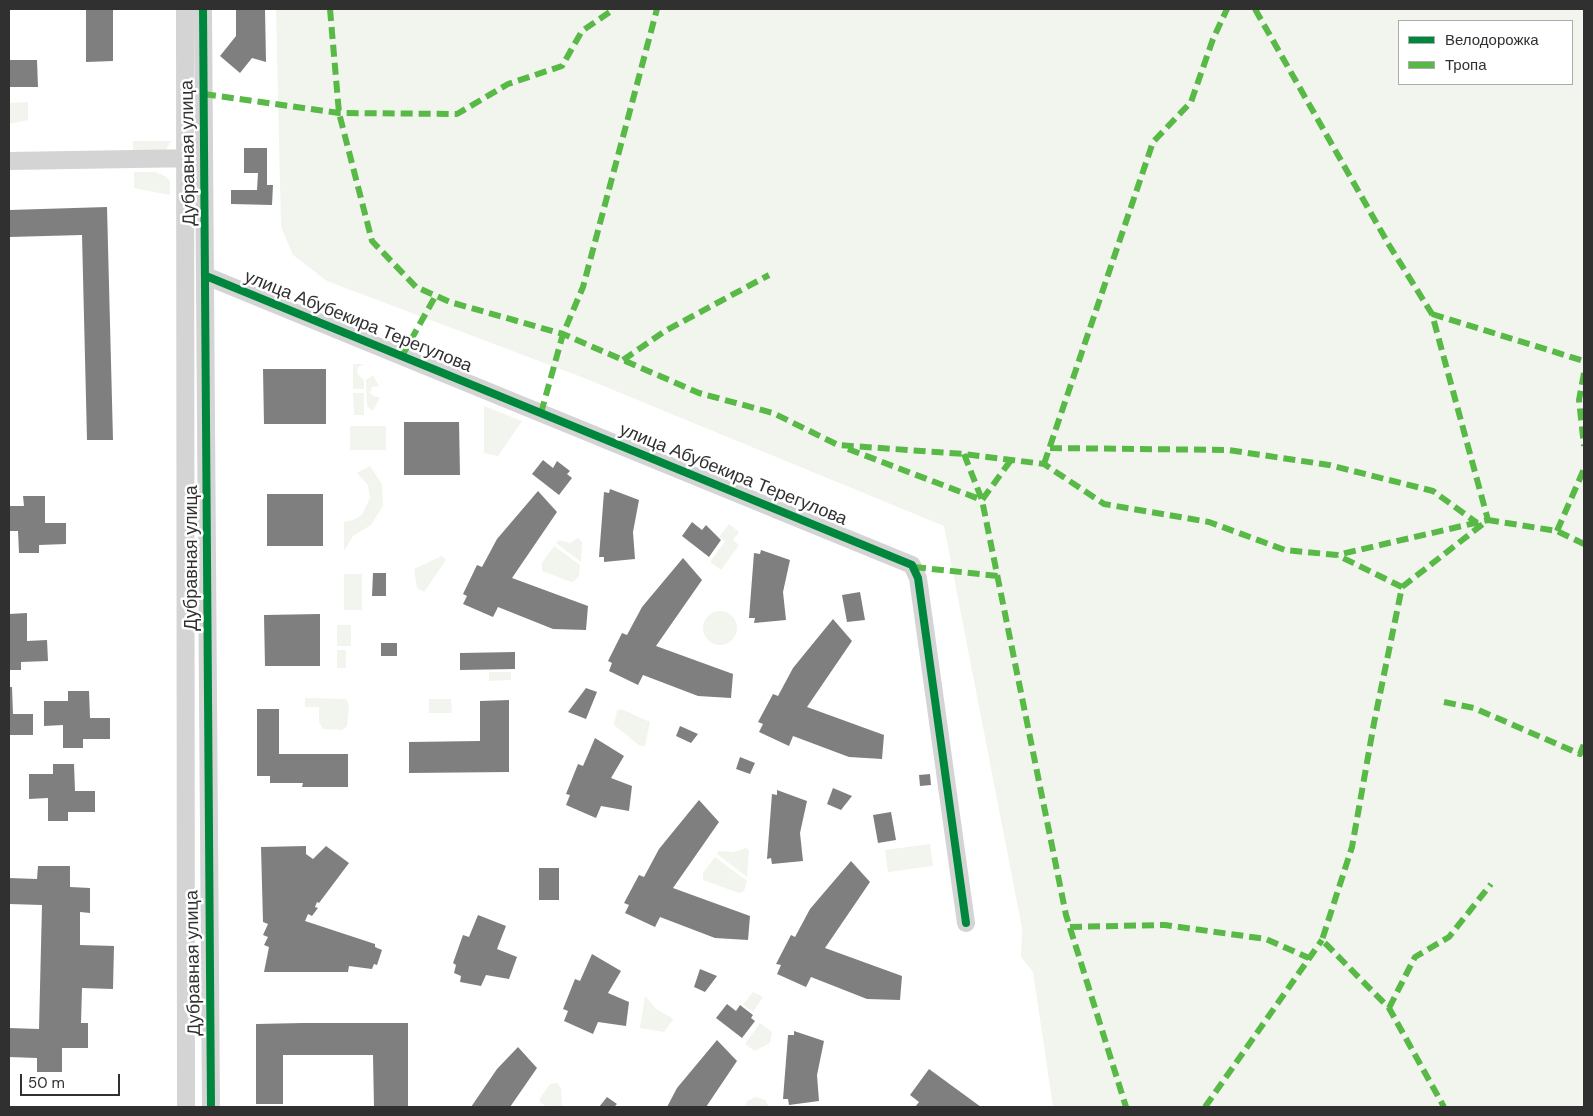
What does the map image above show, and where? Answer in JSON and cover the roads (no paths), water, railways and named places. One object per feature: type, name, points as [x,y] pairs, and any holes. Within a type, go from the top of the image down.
[{"type":"street","name":"Дубравная улица","points":[[185,9],[186,1107]]},
{"type":"street","name":"Дубравная улица","points":[[203,9],[211,1107]]},
{"type":"street","points":[[9,161],[204,158]]},
{"type":"street","name":"улица Абубекира Терегулова","points":[[206,276],[912,565],[918,578],[966,923]]},
{"type":"street","points":[[186,407],[206,407]]}]
